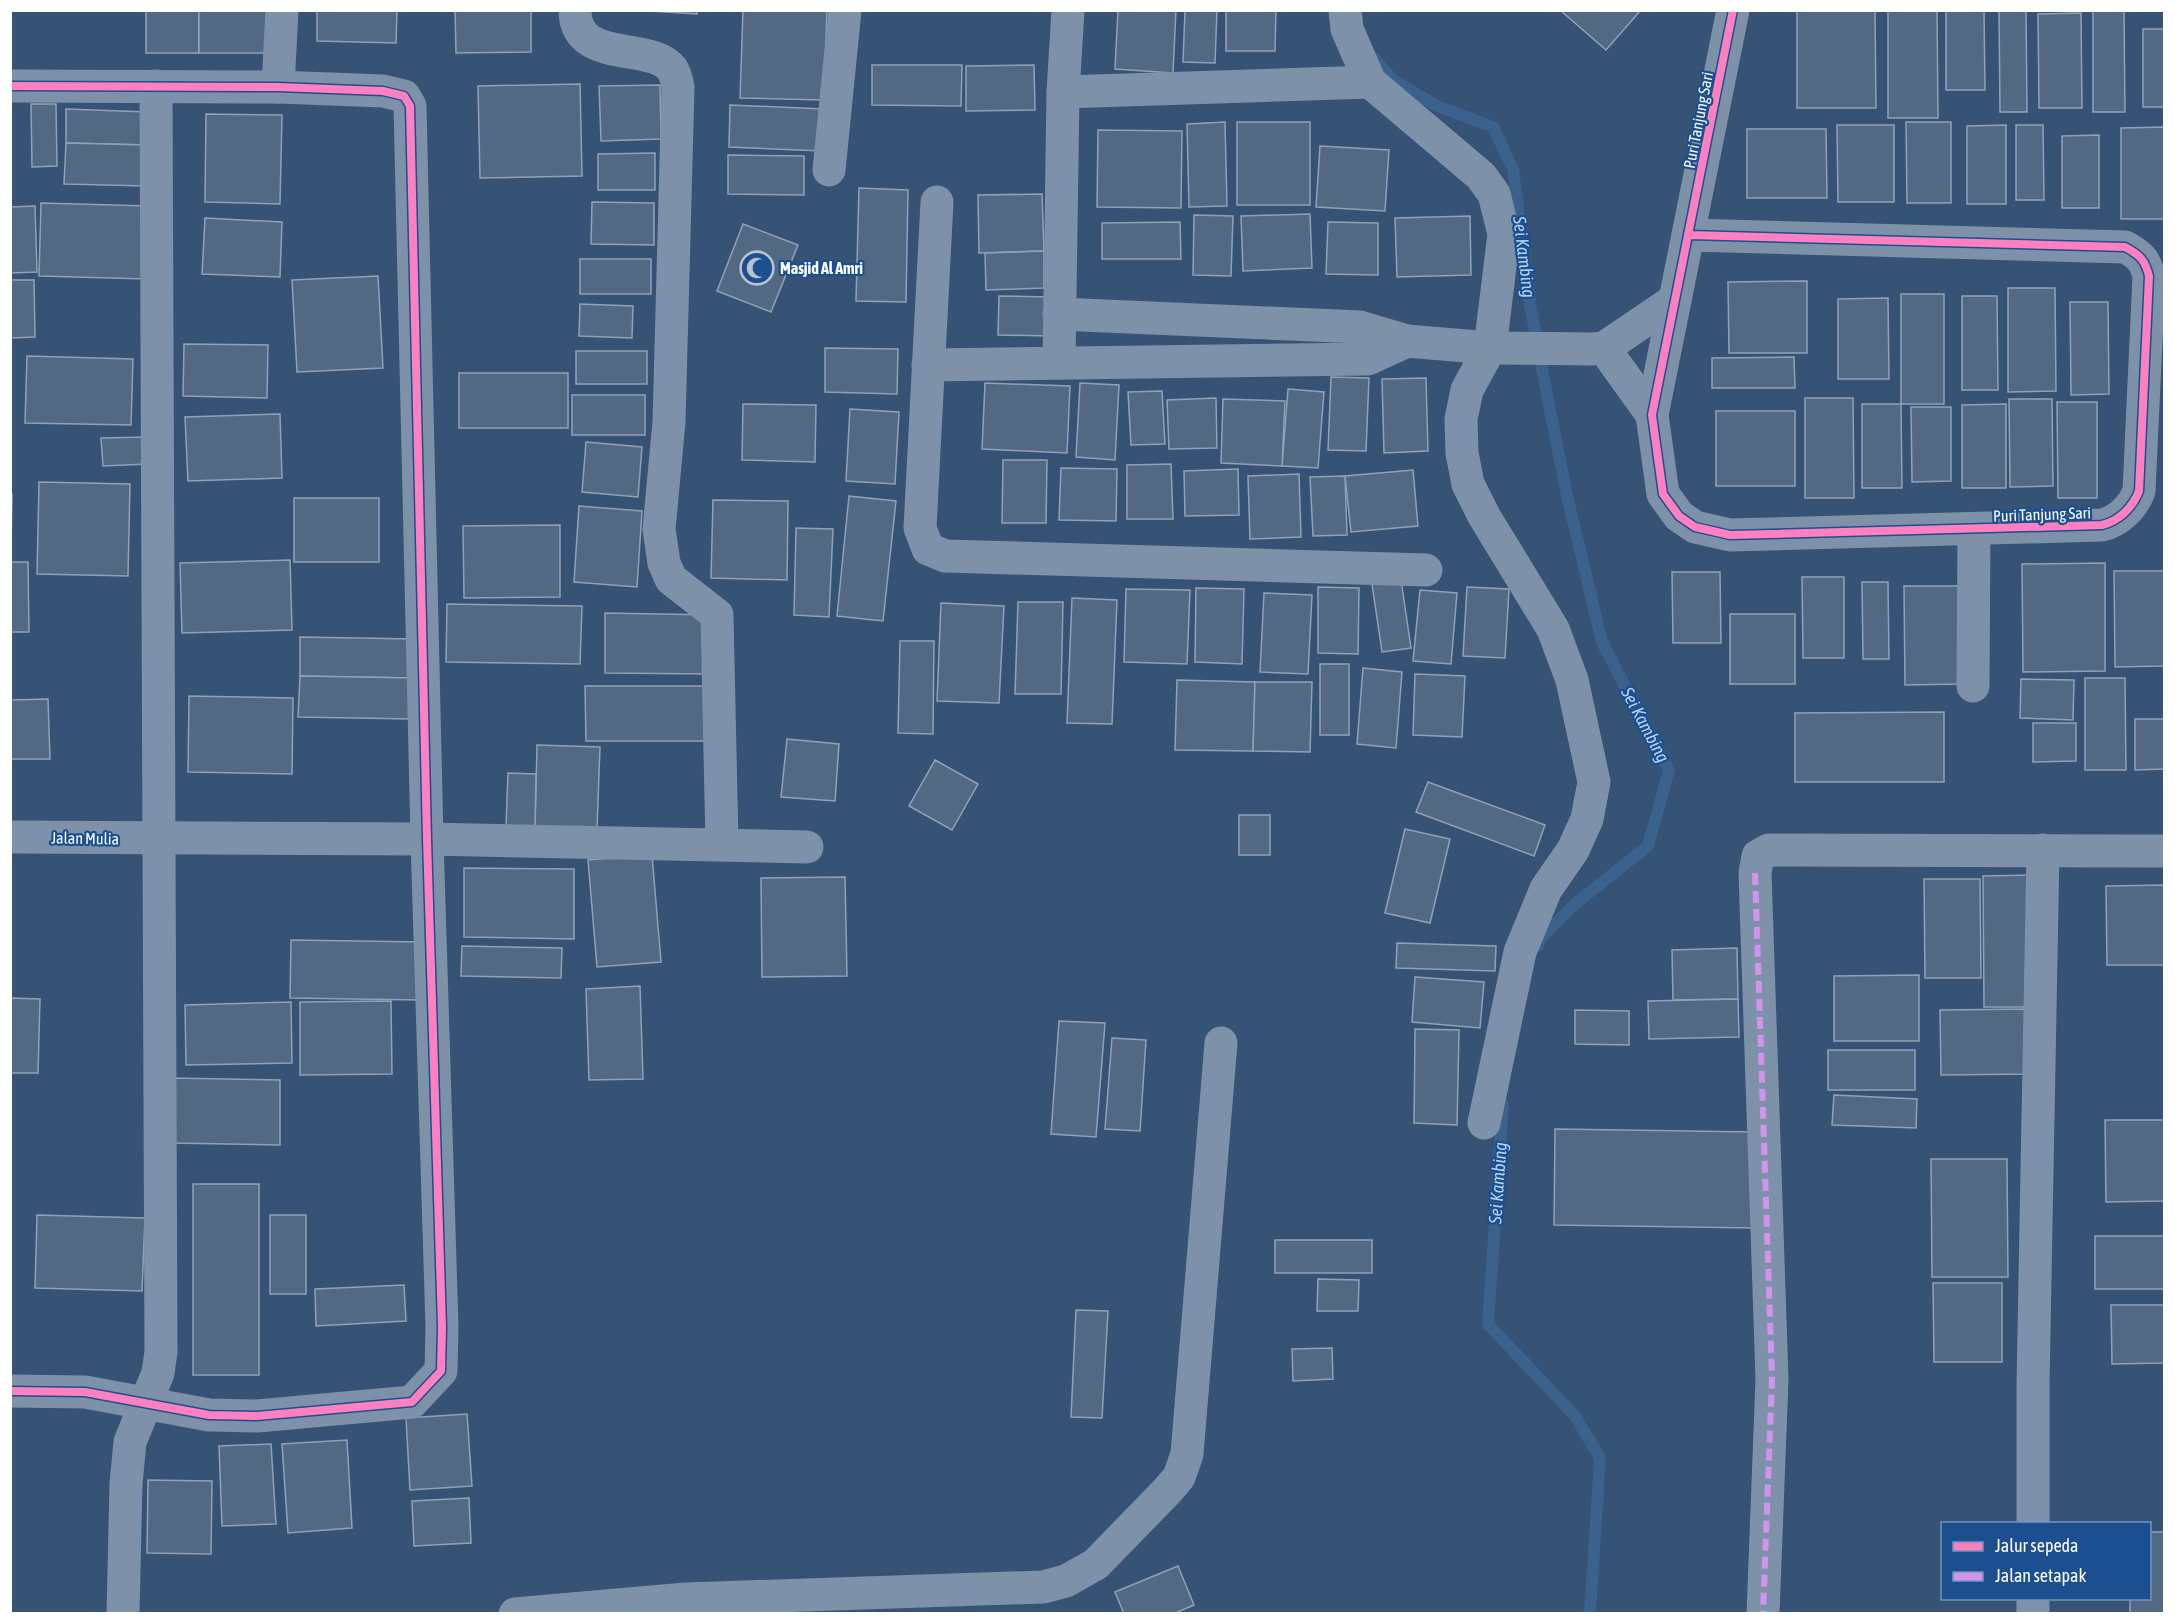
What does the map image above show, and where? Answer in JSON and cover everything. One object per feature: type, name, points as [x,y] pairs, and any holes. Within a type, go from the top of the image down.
[{"type":"street","points":[[278,87],[282,10]]},
{"type":"street","points":[[575,10],[575,24],[589,42],[660,61],[672,69],[678,87],[669,422],[659,529],[664,563],[671,579],[717,615],[722,843]]},
{"type":"street","points":[[829,170],[845,10]]},
{"type":"street","points":[[1059,363],[1063,92],[1068,10]]},
{"type":"street","points":[[1345,10],[1347,28],[1370,82],[1481,176],[1494,194],[1504,234],[1504,348],[1467,390],[1461,418],[1462,453],[1468,484],[1496,536],[1535,595],[1553,629],[1572,680],[1594,782],[1587,819],[1573,850],[1546,889],[1520,952],[1484,1124]]},
{"type":"street","name":"Puri Tanjung Sari","points":[[1690,235],[2125,247],[2145,261],[2149,276],[2139,491],[2134,502],[2120,517],[2102,525],[1974,530],[1730,535],[1695,527],[1678,516],[1663,494],[1652,414],[1674,300],[1690,235],[1733,10]]},
{"type":"street","points":[[1063,92],[1370,82]]},
{"type":"street","points":[[10,86],[278,87],[383,91],[404,96],[410,106],[441,1371],[412,1402],[257,1416],[195,1414],[66,1390],[10,1391]]},
{"type":"street","points":[[123,1614],[126,1484],[130,1442],[158,1372],[161,1352],[156,86]]},
{"type":"street","points":[[937,202],[920,528],[928,549],[936,554],[1426,570]]},
{"type":"street","points":[[1059,315],[1360,327],[1407,341],[1504,348],[1590,348],[1674,300]]},
{"type":"street","points":[[928,365],[1368,359],[1407,341]]},
{"type":"street","points":[[1590,348],[1652,414]]},
{"type":"street","name":"Puri Tanjung Sari","points":[[1973,686],[1974,530]]},
{"type":"street","name":"Jalan Mulia","points":[[10,837],[722,843],[807,847]]},
{"type":"street","points":[[1763,1614],[1772,1379],[1756,860],[1758,856],[1769,850],[2164,851]]},
{"type":"street","points":[[2033,1522],[2033,1385],[2043,850]]},
{"type":"street","points":[[515,1614],[686,1599],[1043,1587],[1066,1581],[1096,1564],[1179,1477],[1188,1454],[1221,1043]]},
{"type":"building","points":[[146,10],[199,10],[199,53],[146,53]]},
{"type":"building","points":[[199,10],[269,10],[269,53],[199,53]]},
{"type":"building","points":[[317,10],[397,10],[396,43],[317,41]]},
{"type":"building","points":[[455,10],[531,10],[531,52],[456,53]]},
{"type":"building","points":[[633,10],[697,10],[697,14]]},
{"type":"building","points":[[743,10],[827,10],[824,100],[740,98]]},
{"type":"building","points":[[1118,10],[1176,10],[1173,73],[1115,69]]},
{"type":"building","points":[[1185,10],[1217,10],[1215,63],[1183,62]]},
{"type":"building","points":[[1226,10],[1276,10],[1275,51],[1226,51]]},
{"type":"building","points":[[1560,10],[1641,10],[1606,50]]},
{"type":"building","points":[[1875,10],[1876,108],[1797,108],[1797,11]]},
{"type":"building","points":[[1888,10],[1937,10],[1938,118],[1888,118]]},
{"type":"building","points":[[1946,10],[1984,10],[1985,90],[1946,90]]},
{"type":"building","points":[[1999,10],[2026,10],[2027,112],[2000,112]]},
{"type":"building","points":[[2093,10],[2124,10],[2125,112],[2093,112]]},
{"type":"building","points":[[2081,13],[2082,108],[2039,108],[2038,14]]},
{"type":"building","points":[[2143,29],[2164,29],[2164,107],[2143,107]]},
{"type":"building","points":[[872,65],[962,65],[961,106],[872,105]]},
{"type":"building","points":[[1034,65],[1035,110],[966,111],[966,66]]},
{"type":"building","points":[[580,84],[582,176],[480,178],[478,86]]},
{"type":"building","points":[[660,85],[661,139],[601,141],[599,86]]},
{"type":"building","points":[[31,104],[56,104],[57,166],[32,167]]},
{"type":"building","points":[[730,105],[824,109],[822,151],[729,147]]},
{"type":"building","points":[[66,109],[148,112],[147,145],[66,143]]},
{"type":"building","points":[[206,114],[282,115],[280,204],[205,202]]},
{"type":"building","points":[[1225,122],[1227,206],[1189,207],[1187,124]]},
{"type":"building","points":[[1237,122],[1310,122],[1310,205],[1237,205]]},
{"type":"building","points":[[1906,122],[1951,122],[1951,203],[1907,203]]},
{"type":"building","points":[[1837,125],[1894,125],[1894,202],[1838,202]]},
{"type":"building","points":[[2006,125],[2006,204],[1967,204],[1967,126]]},
{"type":"building","points":[[2016,125],[2043,125],[2044,200],[2016,200]]},
{"type":"building","points":[[2164,127],[2164,219],[2121,219],[2121,128]]},
{"type":"building","points":[[1747,129],[1826,129],[1827,198],[1747,198]]},
{"type":"building","points":[[1098,130],[1182,131],[1181,208],[1097,207]]},
{"type":"building","points":[[2099,135],[2099,208],[2062,208],[2062,136]]},
{"type":"building","points":[[66,143],[147,145],[146,186],[64,184]]},
{"type":"building","points":[[1320,146],[1389,150],[1385,211],[1316,207]]},
{"type":"building","points":[[655,153],[655,190],[598,190],[598,154]]},
{"type":"building","points":[[728,155],[804,156],[804,195],[728,194]]},
{"type":"building","points":[[859,188],[908,190],[906,302],[856,301]]},
{"type":"building","points":[[1042,194],[1044,251],[979,253],[978,195]]},
{"type":"building","points":[[592,202],[654,203],[654,245],[591,244]]},
{"type":"building","points":[[41,203],[148,206],[146,279],[39,276]]},
{"type":"building","points":[[35,206],[37,272],[10,273],[10,207]]},
{"type":"building","points":[[1310,214],[1312,268],[1243,271],[1241,216]]},
{"type":"building","points":[[1194,215],[1233,216],[1231,276],[1193,275]]},
{"type":"building","points":[[1470,216],[1471,275],[1397,277],[1395,218]]},
{"type":"building","points":[[205,218],[282,222],[280,277],[202,274]]},
{"type":"building","points":[[1180,222],[1181,259],[1102,259],[1102,223]]},
{"type":"building","points":[[1328,222],[1378,223],[1378,275],[1326,274]]},
{"type":"building","name":"Masjid Al Amri","points":[[743,224],[798,245],[771,312],[717,291]]},
{"type":"building","points":[[1044,251],[1044,288],[986,290],[985,253]]},
{"type":"building","points":[[580,259],[651,259],[651,294],[580,294]]},
{"type":"building","points":[[378,276],[383,368],[297,372],[292,280]]},
{"type":"building","points":[[10,280],[34,280],[35,337],[10,338]]},
{"type":"building","points":[[1807,281],[1807,353],[1729,353],[1728,282]]},
{"type":"building","points":[[2008,288],[2055,288],[2056,391],[2008,392]]},
{"type":"building","points":[[1901,294],[1944,294],[1944,404],[1901,404]]},
{"type":"building","points":[[999,296],[1050,297],[1049,336],[998,335]]},
{"type":"building","points":[[1962,296],[1997,296],[1998,390],[1962,390]]},
{"type":"building","points":[[1888,298],[1889,379],[1838,379],[1838,299]]},
{"type":"building","points":[[2070,302],[2108,302],[2109,394],[2071,395]]},
{"type":"building","points":[[580,304],[633,306],[632,338],[579,336]]},
{"type":"building","points":[[184,344],[268,345],[267,398],[183,396]]},
{"type":"building","points":[[825,348],[898,349],[897,394],[825,392]]},
{"type":"building","points":[[576,351],[647,351],[647,384],[576,384]]},
{"type":"building","points":[[27,356],[133,359],[131,425],[25,423]]},
{"type":"building","points":[[1794,357],[1795,388],[1712,388],[1712,358]]},
{"type":"building","points":[[459,373],[568,373],[568,428],[459,428]]},
{"type":"building","points":[[1331,377],[1369,378],[1366,451],[1328,450]]},
{"type":"building","points":[[1426,378],[1428,451],[1384,453],[1382,379]]},
{"type":"building","points":[[985,383],[1070,386],[1067,453],[982,449]]},
{"type":"building","points":[[1080,383],[1119,385],[1115,460],[1076,457]]},
{"type":"building","points":[[1288,389],[1324,392],[1318,468],[1282,466]]},
{"type":"building","points":[[1162,391],[1165,444],[1131,445],[1128,392]]},
{"type":"building","points":[[572,395],[645,395],[645,435],[572,435]]},
{"type":"building","points":[[1216,398],[1217,448],[1169,449],[1167,400]]},
{"type":"building","points":[[1805,398],[1853,398],[1854,498],[1805,498]]},
{"type":"building","points":[[1223,399],[1285,401],[1282,466],[1221,463]]},
{"type":"building","points":[[2009,399],[2052,399],[2053,486],[2010,487]]},
{"type":"building","points":[[2057,402],[2097,402],[2097,498],[2058,498]]},
{"type":"building","points":[[743,404],[816,405],[815,462],[742,460]]},
{"type":"building","points":[[1862,404],[1901,404],[1902,488],[1862,488]]},
{"type":"building","points":[[2006,404],[2006,488],[1962,488],[1962,405]]},
{"type":"building","points":[[1911,407],[1951,407],[1951,481],[1912,482]]},
{"type":"building","points":[[850,409],[899,412],[895,484],[846,481]]},
{"type":"building","points":[[1716,411],[1795,411],[1795,486],[1716,486]]},
{"type":"building","points":[[280,414],[282,478],[188,481],[185,417]]},
{"type":"building","points":[[147,437],[147,464],[103,466],[101,438]]},
{"type":"building","points":[[586,442],[642,447],[638,497],[582,492]]},
{"type":"building","points":[[1003,460],[1047,460],[1046,523],[1002,523]]},
{"type":"building","points":[[1171,464],[1173,519],[1127,519],[1127,465]]},
{"type":"building","points":[[1061,468],[1117,469],[1116,521],[1059,520]]},
{"type":"building","points":[[1238,469],[1239,515],[1185,516],[1184,471]]},
{"type":"building","points":[[1413,470],[1418,526],[1351,532],[1345,476]]},
{"type":"building","points":[[1299,474],[1301,537],[1250,539],[1248,476]]},
{"type":"building","points":[[1345,476],[1347,535],[1313,536],[1310,477]]},
{"type":"building","points":[[39,482],[130,484],[128,576],[37,574]]},
{"type":"building","points":[[10,494],[12,494],[11,554],[10,554]]},
{"type":"building","points":[[849,496],[896,501],[883,621],[837,616]]},
{"type":"building","points":[[294,498],[379,498],[379,562],[294,562]]},
{"type":"building","points":[[713,500],[788,501],[787,580],[711,578]]},
{"type":"building","points":[[579,506],[642,511],[637,587],[574,582]]},
{"type":"building","points":[[560,525],[560,597],[464,598],[463,526]]},
{"type":"building","points":[[796,528],[833,529],[829,617],[794,615]]},
{"type":"building","points":[[290,560],[292,630],[182,633],[180,563]]},
{"type":"building","points":[[10,562],[28,562],[29,632],[10,632]]},
{"type":"building","points":[[2105,563],[2105,671],[2023,672],[2022,564]]},
{"type":"building","points":[[2114,571],[2164,571],[2164,666],[2115,667]]},
{"type":"building","points":[[1672,572],[1720,572],[1721,643],[1673,643]]},
{"type":"building","points":[[1802,577],[1844,577],[1844,658],[1803,658]]},
{"type":"building","points":[[1401,580],[1411,648],[1382,652],[1372,584]]},
{"type":"building","points":[[1862,582],[1888,582],[1889,659],[1863,659]]},
{"type":"building","points":[[1904,586],[1962,586],[1962,684],[1905,685]]},
{"type":"building","points":[[1318,587],[1359,588],[1358,654],[1318,653]]},
{"type":"building","points":[[1467,587],[1509,589],[1505,658],[1463,656]]},
{"type":"building","points":[[1196,588],[1244,589],[1242,664],[1195,662]]},
{"type":"building","points":[[1126,589],[1190,590],[1187,664],[1124,662]]},
{"type":"building","points":[[1420,590],[1457,593],[1451,664],[1413,661]]},
{"type":"building","points":[[1264,593],[1312,595],[1308,674],[1260,672]]},
{"type":"building","points":[[1072,598],[1117,600],[1112,724],[1067,723]]},
{"type":"building","points":[[1018,602],[1063,602],[1061,694],[1015,694]]},
{"type":"building","points":[[941,603],[1004,606],[999,703],[937,701]]},
{"type":"building","points":[[447,604],[582,606],[580,664],[446,662]]},
{"type":"building","points":[[605,613],[714,615],[713,674],[605,673]]},
{"type":"building","points":[[1730,614],[1795,614],[1795,684],[1730,684]]},
{"type":"building","points":[[300,637],[414,639],[413,678],[300,676]]},
{"type":"building","points":[[900,641],[934,641],[933,734],[898,733]]},
{"type":"building","points":[[1320,664],[1349,664],[1349,735],[1320,735]]},
{"type":"building","points":[[1363,668],[1402,672],[1396,748],[1357,744]]},
{"type":"building","points":[[1415,674],[1465,676],[1462,737],[1413,735]]},
{"type":"building","points":[[300,676],[413,678],[412,719],[298,717]]},
{"type":"building","points":[[2085,678],[2125,678],[2126,770],[2085,770]]},
{"type":"building","points":[[2021,679],[2074,680],[2073,720],[2020,718]]},
{"type":"building","points":[[1177,680],[1255,682],[1253,751],[1175,750]]},
{"type":"building","points":[[1255,682],[1312,682],[1310,752],[1253,751]]},
{"type":"building","points":[[585,686],[714,686],[714,741],[586,741]]},
{"type":"building","points":[[189,696],[293,698],[292,774],[188,772]]},
{"type":"building","points":[[48,699],[50,759],[10,759],[10,700]]},
{"type":"building","points":[[1944,712],[1944,782],[1795,782],[1795,713]]},
{"type":"building","points":[[2135,719],[2164,719],[2164,769],[2135,770]]},
{"type":"building","points":[[2033,723],[2076,723],[2076,761],[2033,762]]},
{"type":"building","points":[[787,739],[839,744],[835,801],[781,797]]},
{"type":"building","points":[[537,745],[600,747],[597,829],[535,827]]},
{"type":"building","points":[[935,760],[978,784],[952,830],[909,806]]},
{"type":"building","points":[[508,773],[536,774],[535,827],[506,826]]},
{"type":"building","points":[[1428,782],[1545,825],[1534,856],[1416,812]]},
{"type":"building","points":[[1239,815],[1270,815],[1270,855],[1239,855]]},
{"type":"building","points":[[1405,829],[1450,839],[1430,923],[1385,913]]},
{"type":"building","points":[[652,855],[661,962],[597,967],[588,860]]},
{"type":"building","points":[[464,868],[574,869],[574,939],[464,937]]},
{"type":"building","points":[[2035,875],[2035,1007],[1984,1007],[1983,876]]},
{"type":"building","points":[[845,877],[847,976],[762,977],[761,878]]},
{"type":"building","points":[[1924,879],[1980,879],[1981,978],[1925,978]]},
{"type":"building","points":[[2164,885],[2164,965],[2107,965],[2106,886]]},
{"type":"building","points":[[291,940],[421,942],[420,1000],[290,998]]},
{"type":"building","points":[[1397,943],[1496,946],[1495,971],[1396,968]]},
{"type":"building","points":[[462,946],[562,948],[561,978],[461,976]]},
{"type":"building","points":[[1737,948],[1738,999],[1673,1000],[1672,950]]},
{"type":"building","points":[[1919,975],[1919,1041],[1834,1041],[1834,976]]},
{"type":"building","points":[[1415,977],[1484,982],[1480,1028],[1412,1022]]},
{"type":"building","points":[[640,986],[643,1079],[589,1080],[586,989]]},
{"type":"building","points":[[10,998],[40,999],[38,1073],[10,1073]]},
{"type":"building","points":[[1738,999],[1739,1037],[1649,1039],[1648,1001]]},
{"type":"building","points":[[391,1001],[392,1074],[300,1075],[300,1002]]},
{"type":"building","points":[[291,1002],[292,1063],[186,1065],[185,1005]]},
{"type":"building","points":[[2029,1009],[2030,1074],[1941,1075],[1940,1010]]},
{"type":"building","points":[[1575,1010],[1629,1011],[1629,1045],[1575,1044]]},
{"type":"building","points":[[1059,1021],[1105,1023],[1096,1137],[1051,1134]]},
{"type":"building","points":[[1415,1029],[1459,1030],[1457,1125],[1414,1123]]},
{"type":"building","points":[[1112,1038],[1146,1040],[1140,1131],[1105,1129]]},
{"type":"building","points":[[1828,1050],[1915,1050],[1915,1090],[1828,1090]]},
{"type":"building","points":[[171,1078],[280,1080],[280,1145],[170,1143]]},
{"type":"building","points":[[1834,1095],[1917,1099],[1916,1128],[1832,1125]]},
{"type":"building","points":[[2105,1120],[2164,1120],[2164,1201],[2106,1202]]},
{"type":"building","points":[[1555,1129],[1755,1132],[1755,1228],[1554,1225]]},
{"type":"building","points":[[1931,1159],[2007,1159],[2008,1277],[1932,1277]]},
{"type":"building","points":[[193,1184],[259,1184],[259,1375],[193,1375]]},
{"type":"building","points":[[37,1215],[145,1218],[142,1291],[35,1288]]},
{"type":"building","points":[[270,1215],[306,1215],[306,1294],[270,1294]]},
{"type":"building","points":[[2095,1236],[2164,1236],[2164,1289],[2095,1289]]},
{"type":"building","points":[[1275,1240],[1372,1240],[1372,1273],[1275,1273]]},
{"type":"building","points":[[1318,1279],[1359,1280],[1358,1311],[1317,1311]]},
{"type":"building","points":[[1933,1283],[2002,1283],[2002,1362],[1934,1362]]},
{"type":"building","points":[[404,1285],[406,1321],[316,1326],[315,1289]]},
{"type":"building","points":[[2111,1305],[2164,1305],[2164,1363],[2112,1364]]},
{"type":"building","points":[[1076,1310],[1108,1311],[1102,1418],[1071,1417]]},
{"type":"building","points":[[1332,1348],[1333,1379],[1293,1381],[1292,1349]]},
{"type":"building","points":[[467,1414],[472,1486],[410,1490],[406,1418]]},
{"type":"building","points":[[347,1440],[352,1528],[288,1533],[282,1444]]},
{"type":"building","points":[[271,1444],[276,1524],[222,1526],[219,1446]]},
{"type":"building","points":[[148,1480],[212,1481],[211,1554],[147,1553]]},
{"type":"building","points":[[469,1498],[471,1543],[414,1546],[412,1501]]},
{"type":"building","points":[[2151,1532],[2164,1532],[2164,1613],[2130,1614],[2130,1600],[2151,1600]]},
{"type":"building","points":[[1178,1566],[1194,1605],[1173,1614],[1124,1614],[1115,1592]]},
{"type":"waterway","name":"Sei Kambing","points":[[1372,56],[1394,81],[1437,106],[1493,127],[1513,169],[1530,304],[1547,395],[1567,496],[1602,642],[1669,770],[1648,846],[1575,904],[1540,939],[1538,946]]},
{"type":"waterway","name":"Sei Kambing","points":[[1503,1105],[1488,1324],[1575,1416],[1600,1458],[1590,1614]]},
{"type":"marked path","points":[[1755,873],[1772,1379],[1763,1614]]},
{"type":"cycle path","points":[[1690,235],[2125,247],[2130,250],[2144,262],[2149,276],[2139,491],[2133,502],[2120,517],[2102,525],[1730,535],[1695,527],[1679,516],[1663,494],[1652,415],[1733,10]]},
{"type":"cycle path","points":[[10,86],[278,87],[383,91],[404,96],[410,106],[427,839],[442,1327],[441,1371],[412,1402],[257,1416],[209,1415],[85,1392],[10,1391]]},
{"type":"place","name":"Masjid Al Amri","points":[[757,268]]}]
